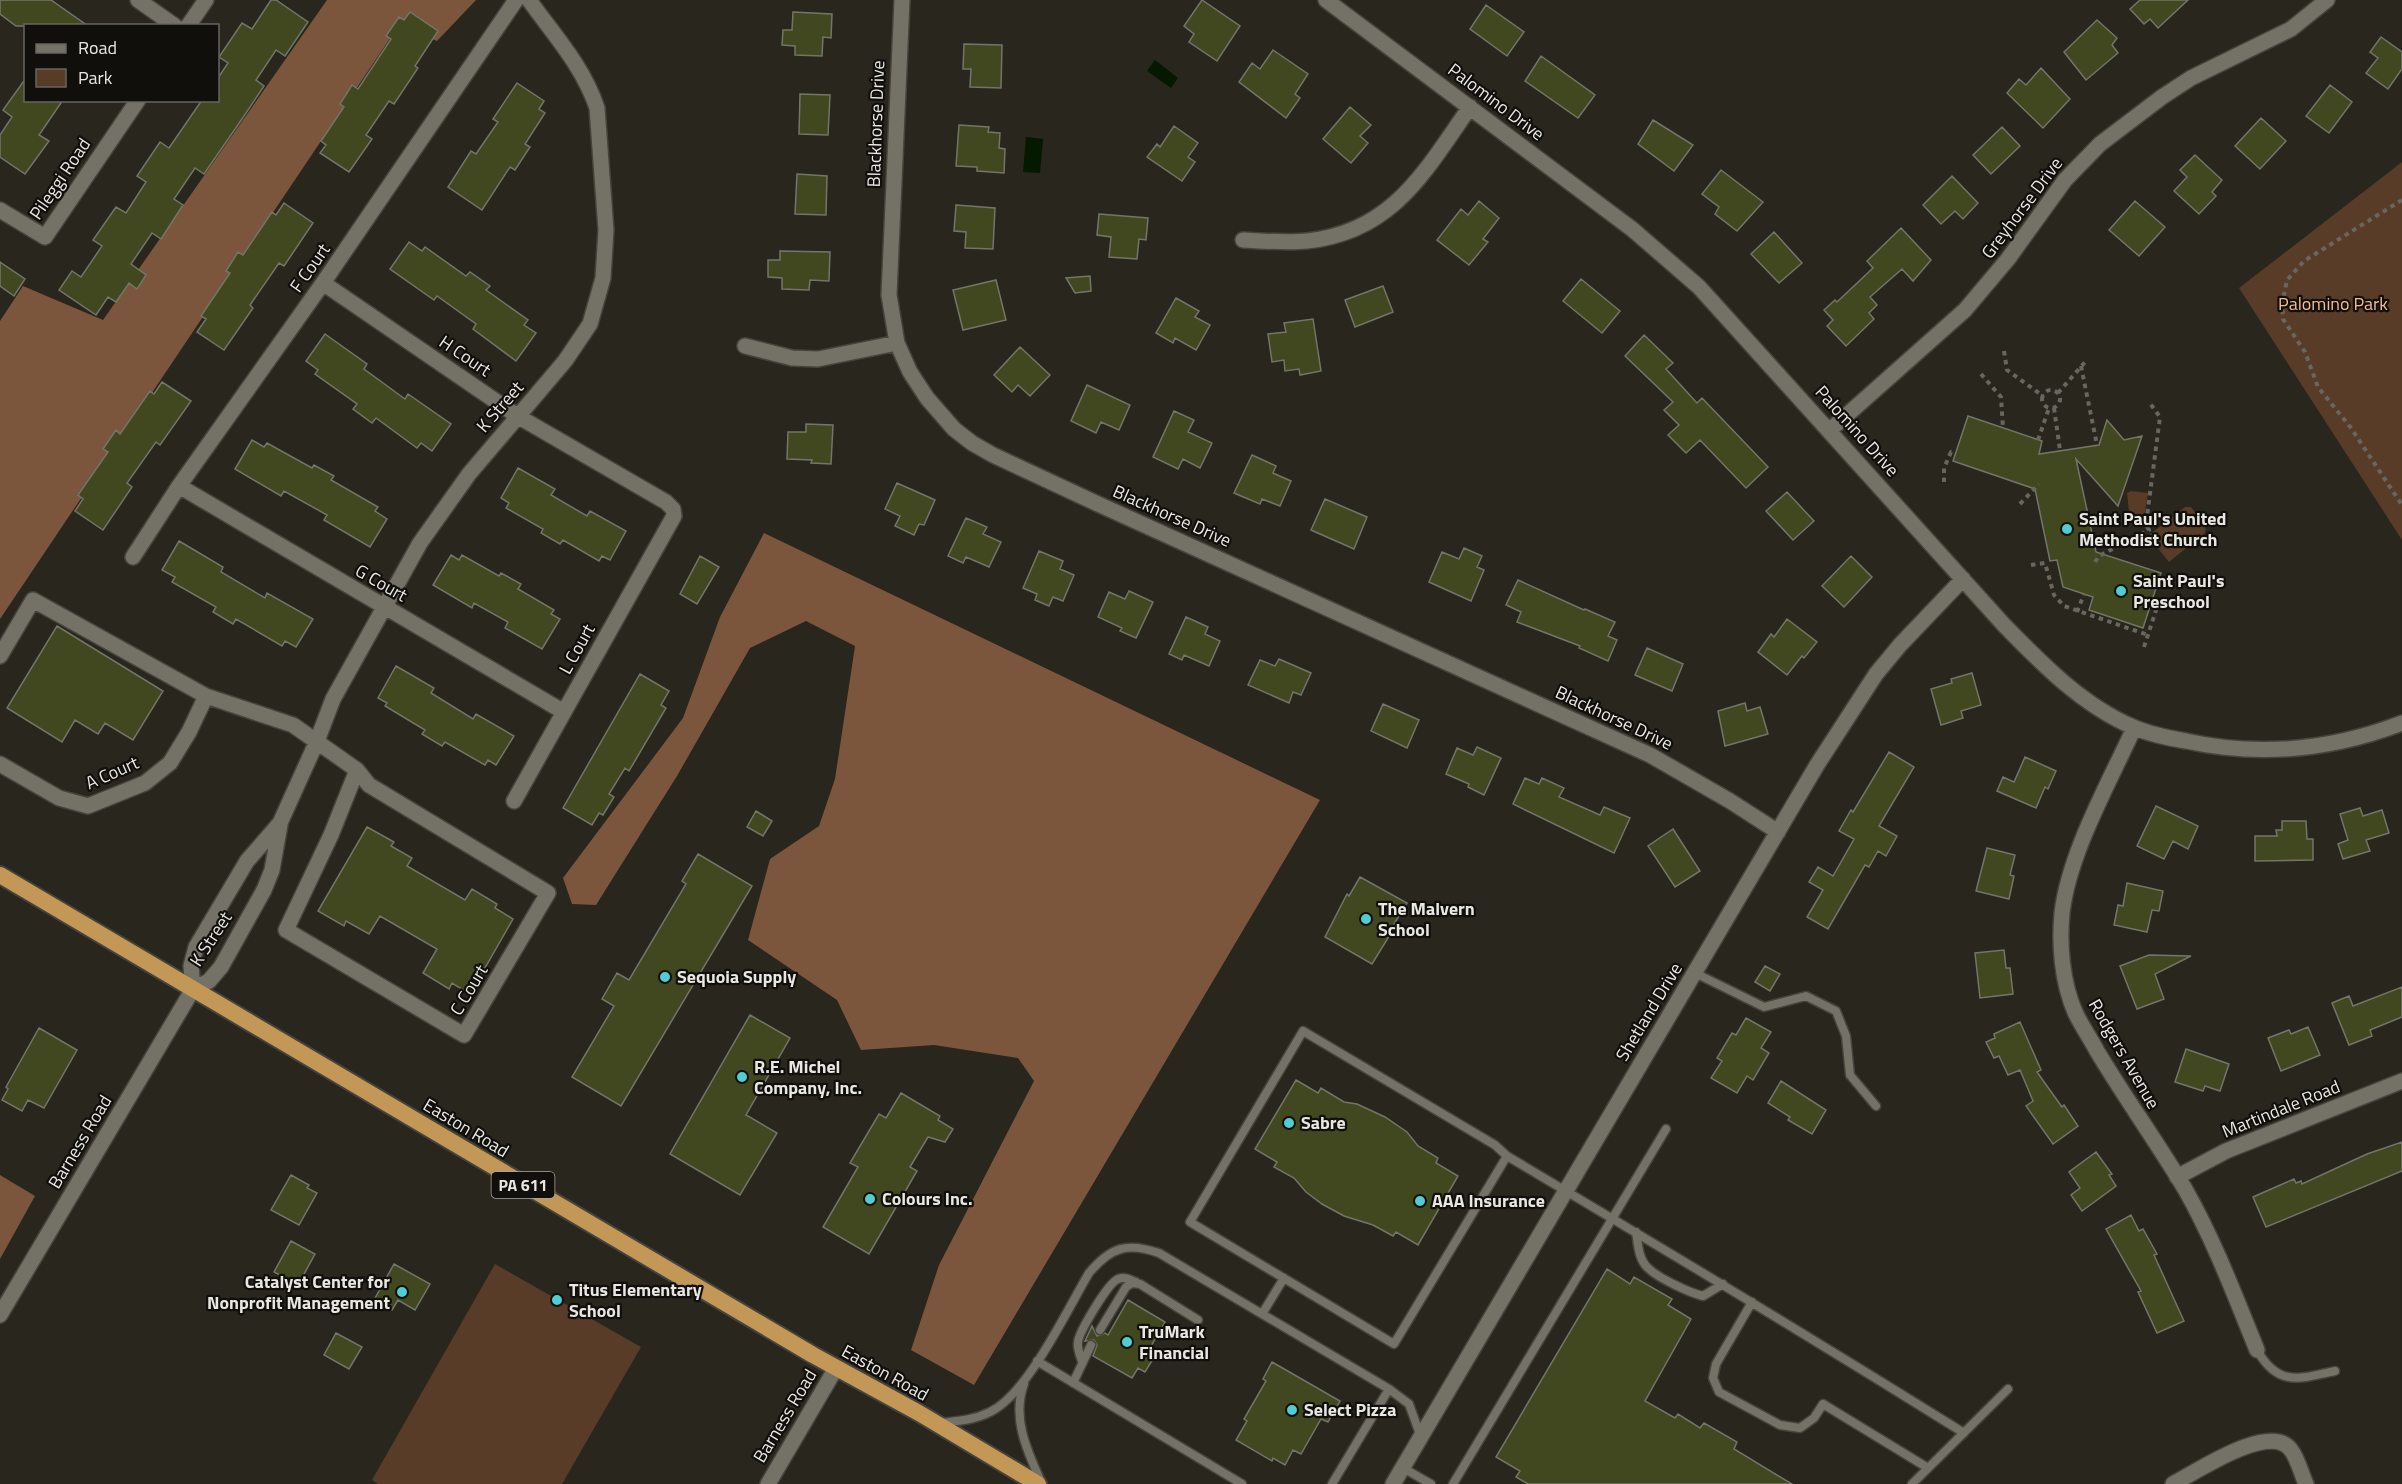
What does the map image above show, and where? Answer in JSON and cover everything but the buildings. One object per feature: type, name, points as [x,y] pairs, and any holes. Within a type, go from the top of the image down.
[{"type":"highway","name":"Easton Road","points":[[0,875],[836,1368],[1038,1484]]},
{"type":"street","points":[[138,0],[172,24]]},
{"type":"street","points":[[189,24],[206,0]]},
{"type":"street","name":"F Court","points":[[133,556],[179,486],[324,283],[516,0]]},
{"type":"street","name":"K Street","points":[[280,823],[247,861],[196,947],[191,966],[193,989],[209,981],[220,967],[264,890],[272,870],[280,823],[333,699],[420,543],[447,502],[566,361],[590,324],[603,278],[606,230],[598,120],[591,90],[577,64],[529,0]]},
{"type":"street","name":"Blackhorse Drive","points":[[902,0],[889,295],[897,343],[910,372],[927,398],[954,429],[993,455],[1650,754],[1778,832]]},
{"type":"street","name":"Palomino Drive","points":[[1326,0],[1632,229],[1699,287],[2047,669],[2092,703],[2134,728],[2201,745],[2239,750],[2277,750],[2334,743],[2372,734],[2402,723]]},
{"type":"street","name":"Greyhorse Drive","points":[[1830,430],[1965,310],[2008,259],[2065,180],[2100,144],[2191,78],[2291,29],[2327,0]]},
{"type":"street","name":"Pileggi Road","points":[[0,210],[45,237],[137,102]]},
{"type":"street","points":[[1243,240],[1289,242],[1333,236],[1353,230],[1377,217],[1407,194],[1470,107]]},
{"type":"street","name":"H Court","points":[[324,283],[519,417],[666,502],[673,509],[674,516]]},
{"type":"street","points":[[745,346],[792,358],[818,359],[897,343]]},
{"type":"street","name":"G Court","points":[[179,486],[383,608],[564,712]]},
{"type":"street","name":"L Court","points":[[514,801],[674,516]]},
{"type":"street","name":"Shetland Drive","points":[[1393,1484],[1817,765],[1876,674],[1900,645],[1963,579]]},
{"type":"street","points":[[0,656],[33,600],[206,696],[293,725],[317,741]]},
{"type":"street","name":"A Court","points":[[0,764],[59,798],[88,806],[145,783],[170,763],[189,732],[206,696]]},
{"type":"street","name":"Rodgers Avenue","points":[[2134,728],[2077,857],[2066,894],[2062,915],[2061,946],[2066,986],[2075,1012],[2123,1094],[2177,1177],[2211,1240],[2257,1350]]},
{"type":"street","name":"C Court","points":[[317,741],[357,770],[369,785],[548,893],[464,1035],[286,930],[331,835],[357,770]]},
{"type":"street","name":"Barness Road","points":[[0,1315],[193,989]]},
{"type":"street","name":"Martindale Road","points":[[2177,1177],[2226,1151],[2402,1081]]},
{"type":"street","name":"Barness Road","points":[[768,1484],[836,1368]]},
{"type":"street","points":[[2173,1484],[2246,1446],[2263,1440],[2278,1441],[2290,1448],[2306,1484]]},
{"type":"lane","points":[[1695,973],[1764,1007],[1806,996],[1836,1011],[1846,1036],[1850,1075],[1876,1106]]},
{"type":"lane","points":[[1507,1156],[1394,1344],[1190,1222],[1303,1031],[1495,1145],[1507,1156],[1723,1284],[1964,1433]]},
{"type":"lane","points":[[1453,1484],[1666,1129]]},
{"type":"lane","points":[[1636,1232],[1640,1256],[1648,1268],[1690,1293],[1703,1296],[1723,1284]]},
{"type":"lane","points":[[936,1424],[968,1420],[991,1412],[1004,1404],[1026,1379],[1089,1273],[1112,1252],[1128,1247],[1139,1247],[1159,1253],[1389,1389],[1409,1404],[1421,1438]]},
{"type":"lane","points":[[1082,1361],[1078,1347],[1079,1337],[1110,1286],[1120,1278],[1137,1283],[1198,1320]]},
{"type":"lane","points":[[1262,1314],[1284,1278]]},
{"type":"lane","points":[[1100,1330],[1126,1287],[1137,1283]]},
{"type":"lane","points":[[1752,1302],[1716,1364],[1713,1378],[1719,1392],[1780,1425],[1800,1428],[1814,1418],[1823,1404],[1928,1468]]},
{"type":"lane","points":[[1072,1383],[1091,1345]]},
{"type":"lane","points":[[2257,1350],[2272,1372],[2285,1377],[2304,1378],[2335,1371]]},
{"type":"lane","points":[[1037,1361],[1242,1484]]},
{"type":"lane","points":[[1026,1379],[1021,1393],[1019,1415],[1024,1438],[1042,1484]]},
{"type":"lane","points":[[1332,1484],[1389,1389]]},
{"type":"lane","points":[[1912,1484],[2008,1389]]},
{"type":"lane","points":[[1403,1468],[1431,1484]]},
{"type":"path","points":[[2402,200],[2304,261],[2287,280],[2282,304],[2283,319],[2305,352],[2318,387],[2351,428],[2402,506]]},
{"type":"path","points":[[2004,351],[2007,370],[2043,396]]},
{"type":"path","points":[[2058,393],[2086,361]]},
{"type":"path","points":[[2081,366],[2097,445]]},
{"type":"path","points":[[1981,374],[2001,397],[2003,428]]},
{"type":"path","points":[[2058,393],[2049,390],[2043,396],[2043,402],[2051,408],[2060,450]]},
{"type":"path","points":[[2038,440],[2051,408],[2060,400],[2058,393]]},
{"type":"path","points":[[2095,562],[2099,556],[2149,530],[2146,524],[2160,417],[2149,402]]},
{"type":"path","points":[[1944,482],[1944,468],[1951,452],[1955,454]]},
{"type":"path","points":[[2020,504],[2039,484]]},
{"type":"path","points":[[2031,565],[2045,563],[2054,595],[2064,606],[2148,635]]},
{"type":"path","points":[[2077,612],[2084,594]]},
{"type":"path","points":[[2144,647],[2159,601],[2152,599]]},
{"type":"green space","name":"Palomino Park","points":[[2402,162],[2402,540],[2239,288]]},
{"type":"green space","points":[[2131,491],[2148,493],[2145,512],[2141,516],[2129,512],[2127,493]]},
{"type":"green space","points":[[2185,507],[2191,507],[2206,526],[2205,533],[2169,562],[2148,536]]},
{"type":"green space","points":[[495,1264],[641,1347],[562,1484],[378,1484],[372,1480]]},
{"type":"shaded area","points":[[327,0],[476,0],[437,41],[399,25],[0,619],[0,321],[23,286],[103,320]]},
{"type":"shaded area","points":[[1155,60],[1178,78],[1171,88],[1147,71]]},
{"type":"shaded area","points":[[1026,137],[1043,139],[1040,173],[1023,172]]},
{"type":"shaded area","points":[[764,533],[1320,800],[974,1385],[911,1350],[939,1265],[1034,1081],[1018,1058],[934,1045],[861,1050],[837,1000],[748,940],[770,859],[819,826],[835,779],[855,646],[806,621],[750,648],[677,776],[596,905],[572,904],[563,878],[683,718],[720,617]]},
{"type":"shaded area","points":[[0,1175],[35,1196],[0,1259]]},
{"type":"place","name":"Saint Paul's United Methodist Church","points":[[2067,529]]},
{"type":"place","name":"Saint Paul's Preschool","points":[[2121,591]]},
{"type":"place","name":"The Malvern School","points":[[1366,919]]},
{"type":"place","name":"Sequoia Supply","points":[[665,977]]},
{"type":"place","name":"R.E. Michel Company, Inc.","points":[[742,1077]]},
{"type":"place","name":"Sabre","points":[[1289,1123]]},
{"type":"place","name":"Colours Inc.","points":[[870,1199]]},
{"type":"place","name":"AAA Insurance","points":[[1420,1201]]},
{"type":"place","name":"Catalyst Center for Nonprofit Management","points":[[402,1292]]},
{"type":"place","name":"Titus Elementary School","points":[[557,1300]]},
{"type":"place","name":"TruMark Financial","points":[[1127,1342]]},
{"type":"place","name":"Select Pizza","points":[[1292,1410]]}]
